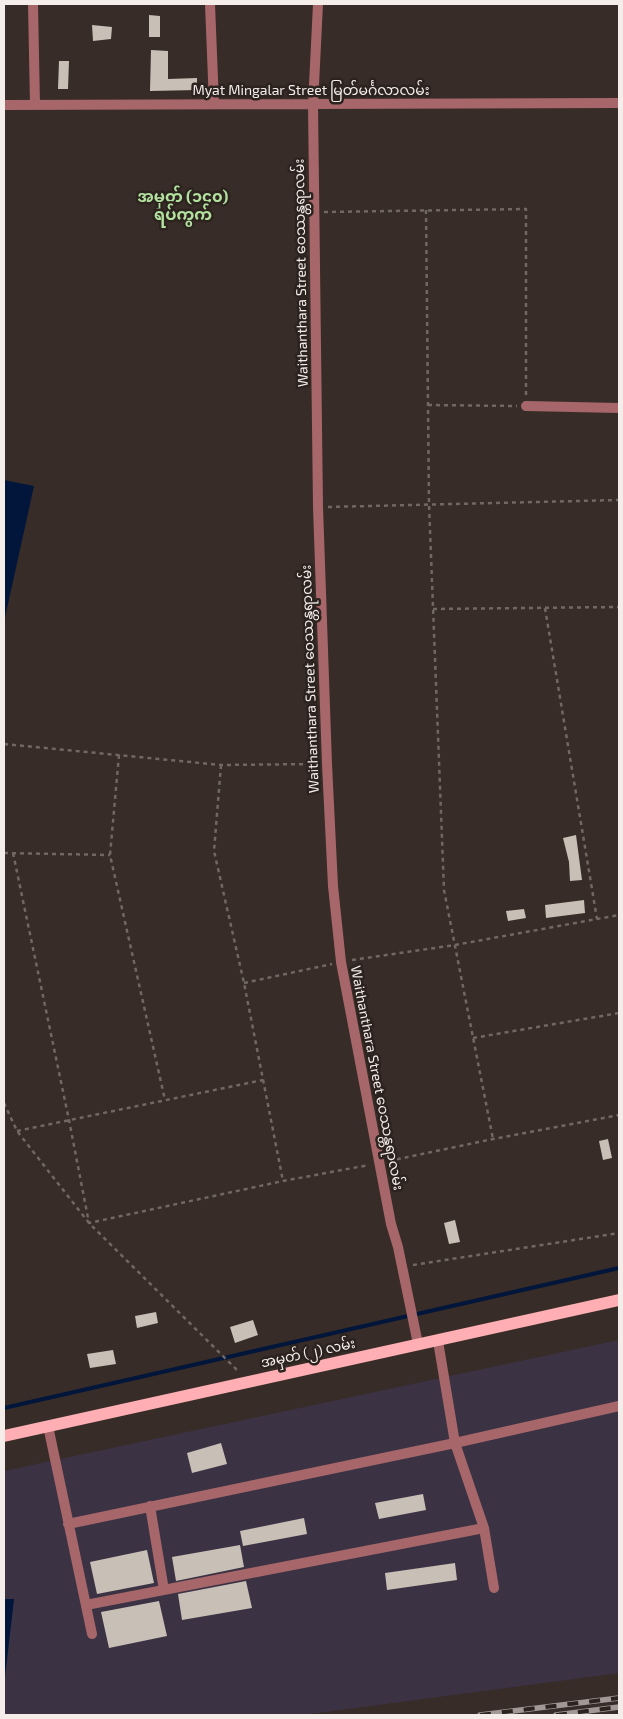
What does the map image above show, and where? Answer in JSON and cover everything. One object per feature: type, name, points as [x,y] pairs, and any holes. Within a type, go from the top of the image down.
[{"type":"main road","name":"အမှတ် (၂) လမ်း","points":[[4,1436],[619,1300]]},
{"type":"street","points":[[33,4],[35,104]]},
{"type":"street","points":[[210,4],[214,104]]},
{"type":"street","name":"Waithanthara Street ဝေဿန္တရာလမ်း","points":[[318,4],[313,105],[318,508],[326,764],[333,886],[341,962],[391,1224],[418,1344]]},
{"type":"street","name":"Myat Mingalar Street မြတ်မင်္ဂလာလမ်း","points":[[4,105],[619,104]]},
{"type":"street","points":[[526,406],[619,408]]},
{"type":"street","points":[[438,1341],[455,1443],[484,1528],[494,1588]]},
{"type":"street","points":[[68,1524],[455,1443],[619,1406]]},
{"type":"street","points":[[48,1426],[92,1634]]},
{"type":"street","points":[[150,1506],[164,1590]]},
{"type":"street","points":[[86,1605],[484,1528]]},
{"type":"path","points":[[314,213],[526,209],[526,406],[428,405]]},
{"type":"path","points":[[426,210],[429,504],[444,890],[493,1138]]},
{"type":"path","points":[[318,508],[619,500]]},
{"type":"path","points":[[433,609],[619,607]]},
{"type":"path","points":[[545,608],[597,919]]},
{"type":"path","points":[[4,744],[221,764],[326,764]]},
{"type":"path","points":[[119,755],[110,855],[165,1100]]},
{"type":"path","points":[[221,764],[214,851],[244,983],[283,1181]]},
{"type":"path","points":[[4,853],[110,855]]},
{"type":"path","points":[[13,853],[89,1223]]},
{"type":"path","points":[[244,983],[341,962],[455,946],[619,914]]},
{"type":"path","points":[[473,1038],[619,1013]]},
{"type":"path","points":[[17,1131],[263,1080]]},
{"type":"path","points":[[4,1104],[17,1131],[89,1223],[249,1382]]},
{"type":"path","points":[[89,1223],[493,1138],[619,1115]]},
{"type":"path","points":[[402,1267],[619,1233]]},
{"type":"shaded area","points":[[619,1340],[619,1673],[303,1715],[4,1715],[4,1471]]},
{"type":"water","points":[[4,480],[34,486],[4,622]]},
{"type":"water","points":[[4,1599],[14,1599],[4,1686]]},
{"type":"building","points":[[149,15],[160,16],[160,37],[149,37]]},
{"type":"building","points":[[92,25],[112,27],[111,39],[93,41]]},
{"type":"building","points":[[151,50],[168,51],[168,79],[197,78],[197,90],[150,91]]},
{"type":"building","points":[[59,61],[69,61],[68,89],[58,89]]},
{"type":"building","points":[[576,835],[582,880],[570,881],[569,862],[563,838]]},
{"type":"building","points":[[584,900],[585,913],[546,918],[545,905]]},
{"type":"building","points":[[524,909],[526,918],[508,921],[506,911]]},
{"type":"building","points":[[608,1139],[612,1158],[603,1160],[599,1141]]},
{"type":"building","points":[[455,1220],[460,1242],[449,1244],[444,1223]]},
{"type":"building","points":[[156,1312],[158,1323],[137,1328],[135,1316]]},
{"type":"building","points":[[253,1320],[258,1335],[235,1343],[230,1327]]},
{"type":"building","points":[[113,1350],[116,1364],[90,1368],[87,1354]]},
{"type":"building","points":[[221,1443],[227,1464],[192,1473],[187,1453]]},
{"type":"building","points":[[423,1494],[426,1510],[379,1519],[375,1503]]},
{"type":"building","points":[[304,1518],[307,1534],[243,1546],[240,1531]]},
{"type":"building","points":[[240,1545],[244,1567],[176,1581],[172,1557]]},
{"type":"building","points":[[147,1550],[154,1583],[97,1594],[90,1562]]},
{"type":"building","points":[[455,1563],[457,1580],[387,1590],[385,1573]]},
{"type":"building","points":[[246,1581],[252,1608],[182,1620],[178,1594]]},
{"type":"building","points":[[159,1601],[167,1636],[109,1648],[101,1612]]},
{"type":"waterway","points":[[4,1408],[619,1268]]},
{"type":"railway","points":[[480,1715],[619,1698]]},
{"type":"railway","points":[[556,1715],[619,1707]]},
{"type":"district","name":"အမှတ် (၁၄၀) ရပ်ကွက်","points":[[183,206]]}]
